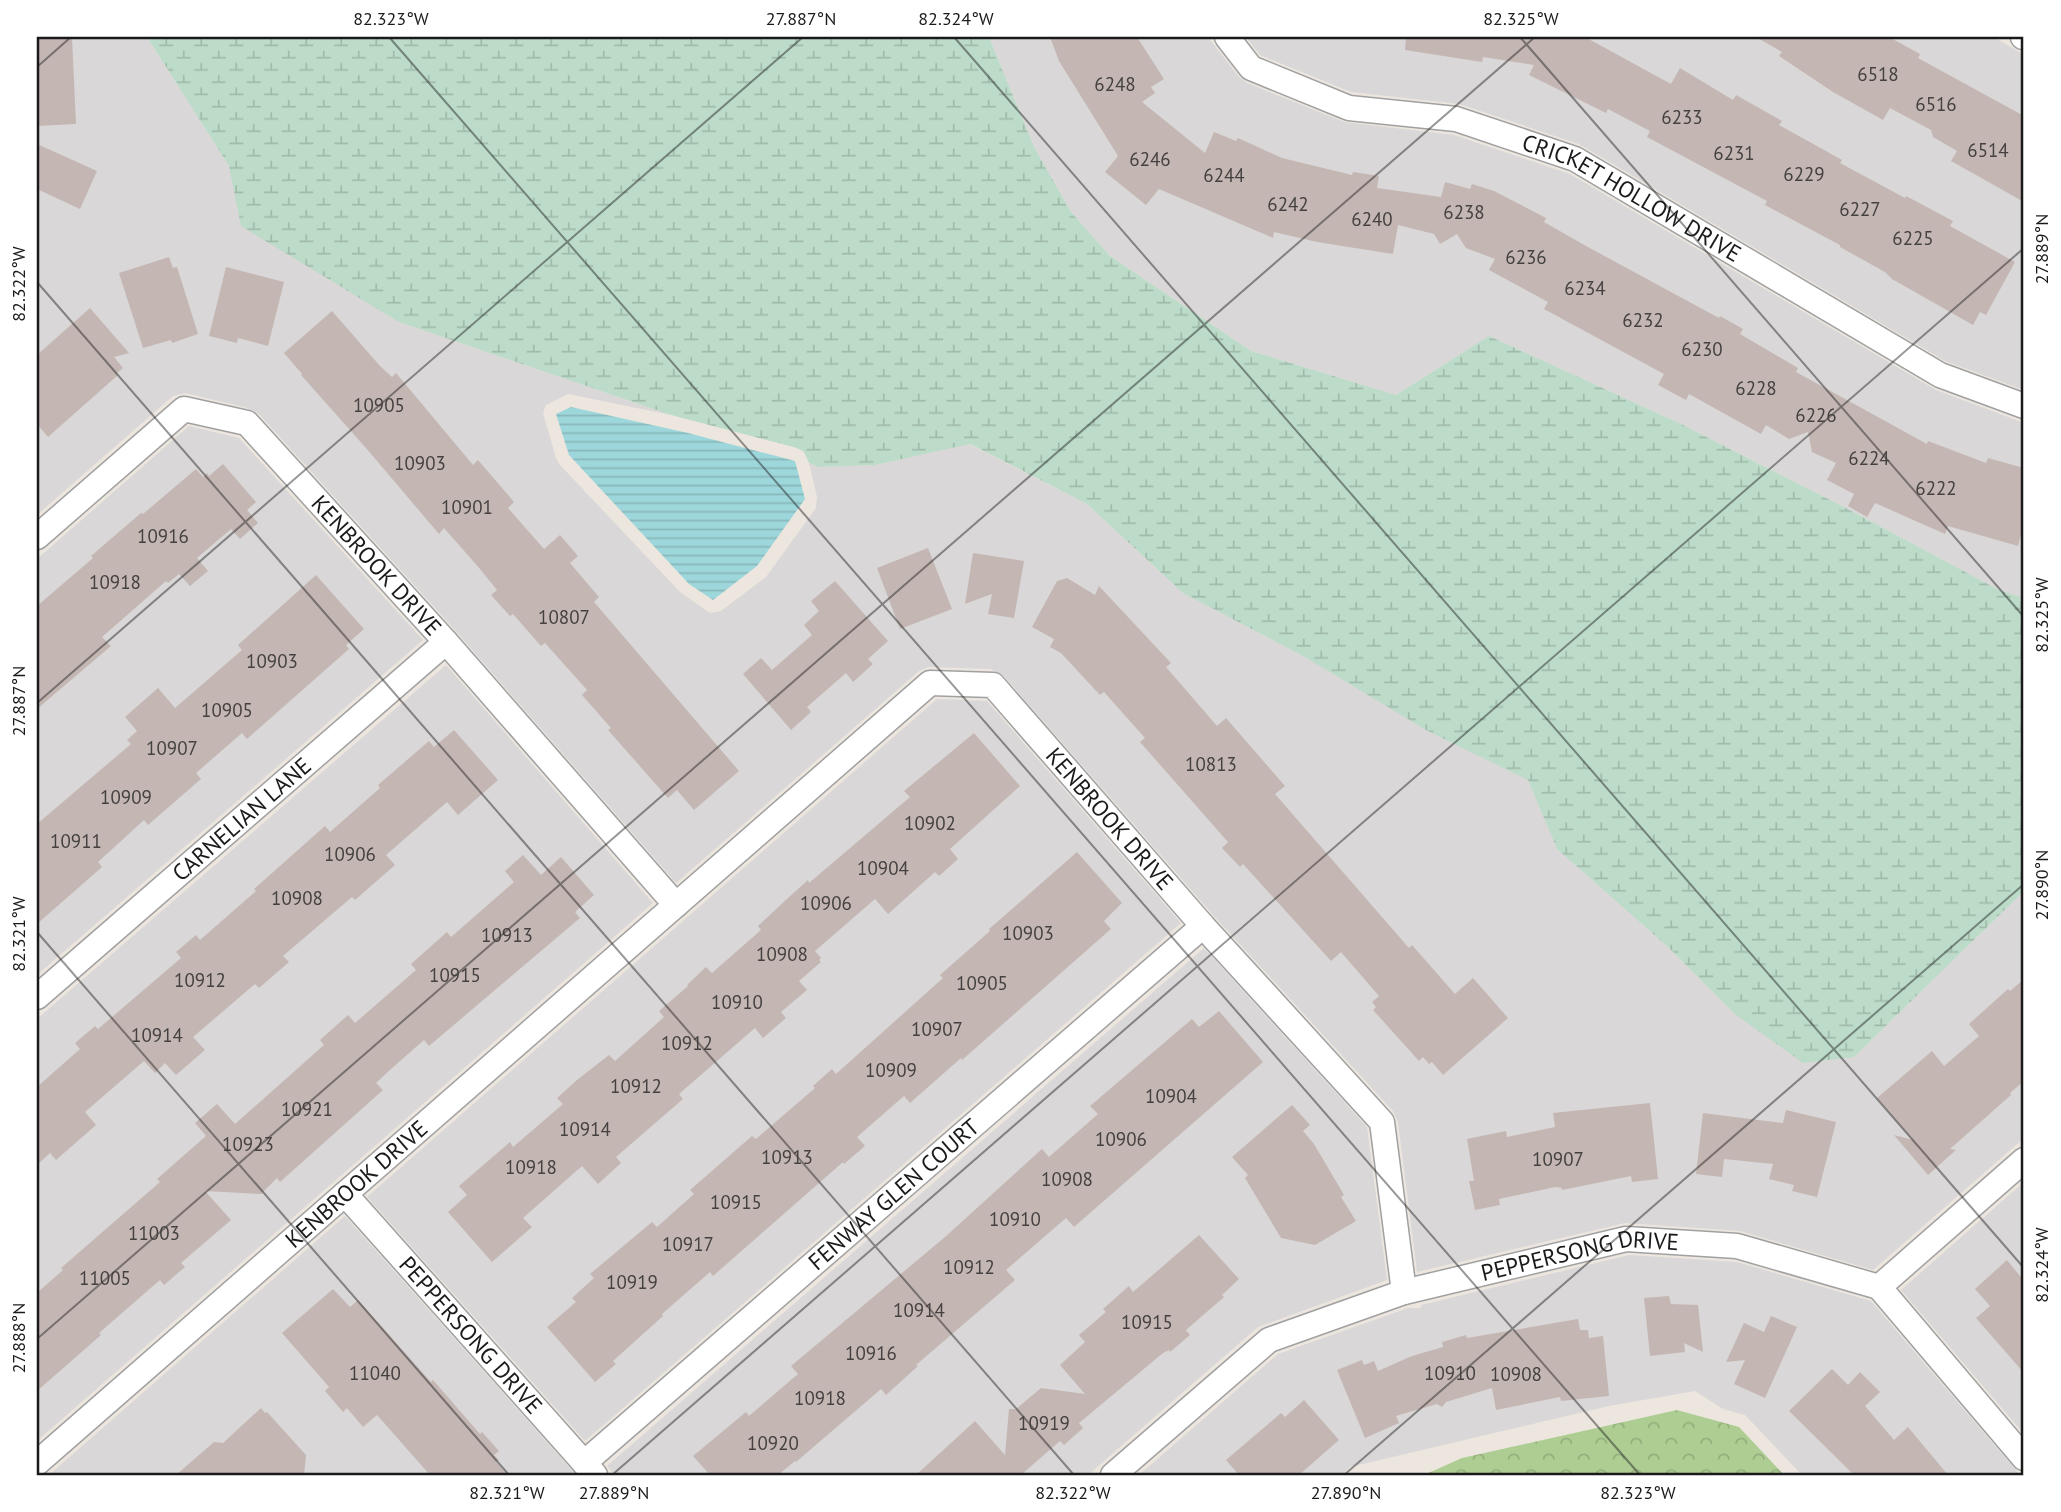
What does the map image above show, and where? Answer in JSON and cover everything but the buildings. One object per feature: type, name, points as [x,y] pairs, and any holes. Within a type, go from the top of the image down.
[{"type":"street","name":"CRICKET HOLLOW DRIVE","points":[[1227,37],[1251,68],[1349,108],[1456,119],[1575,159],[1940,375],[2024,407]]},
{"type":"street","name":"KENBROOK DRIVE","points":[[37,537],[184,408],[247,423],[446,642],[676,905]]},
{"type":"street","name":"CARNELIAN LANE","points":[[37,997],[446,642]]},
{"type":"street","name":"KENBROOK DRIVE","points":[[37,1463],[930,683],[993,685],[1203,926],[1382,1122],[1404,1292]]},
{"type":"street","name":"FENWAY GLEN COURT","points":[[590,1469],[1203,926]]},
{"type":"street","points":[[2024,1160],[1879,1287],[2024,1458]]},
{"type":"street","name":"PEPPERSONG DRIVE","points":[[345,1194],[590,1469]]},
{"type":"street","name":"PEPPERSONG DRIVE","points":[[1114,1475],[1269,1340],[1404,1292],[1626,1239],[1737,1247],[1879,1287]]},
{"type":"shaded area","points":[[37,37],[147,37],[229,166],[399,322],[671,415],[568,394],[546,405],[543,413],[559,464],[680,592],[710,613],[721,611],[766,577],[816,508],[817,497],[809,463],[819,467],[875,465],[969,444],[1087,504],[1183,593],[1528,780],[1557,849],[1668,947],[1735,1014],[1854,1057],[2024,891],[2024,1138],[1873,1270],[1740,1231],[1625,1223],[1417,1272],[1398,1122],[1393,1111],[1214,916],[1004,676],[991,669],[928,667],[919,671],[676,883],[446,620],[258,413],[248,408],[185,393],[173,396],[37,515]]},
{"type":"shaded area","points":[[989,37],[1208,37],[1239,77],[1247,83],[1344,122],[1454,135],[1570,174],[1936,390],[2024,423],[2024,598],[1999,590],[1681,424],[1489,336],[1396,395],[1251,351],[1110,256],[1071,212],[1034,147]]},
{"type":"shaded area","points":[[1246,37],[1994,37],[2024,55],[2024,390],[1945,361],[1579,144],[1459,104],[1351,92],[1260,55]]},
{"type":"shaded area","points":[[189,426],[239,438],[423,640],[37,975],[37,559]]},
{"type":"shaded area","points":[[446,665],[653,903],[37,1441],[37,1019]]},
{"type":"shaded area","points":[[937,699],[987,701],[1181,923],[585,1441],[367,1197]]},
{"type":"shaded area","points":[[1204,948],[1367,1127],[1387,1280],[1258,1327],[1088,1475],[615,1475],[607,1466]]},
{"type":"shaded area","points":[[2024,1182],[2024,1434],[1901,1290]]},
{"type":"shaded area","points":[[345,1216],[576,1475],[49,1475]]},
{"type":"shaded area","points":[[1629,1255],[1737,1262],[1871,1301],[2020,1475],[1802,1475],[1745,1415],[1723,1409],[1695,1391],[1609,1406],[1350,1467],[1341,1475],[1139,1475],[1278,1354],[1408,1308],[1421,1308],[1421,1305]]},
{"type":"green space","points":[[147,37],[989,37],[1034,147],[1071,212],[1110,256],[1251,351],[1396,395],[1489,336],[1681,424],[1999,590],[2024,598],[2024,891],[1854,1057],[1803,1063],[1735,1014],[1668,947],[1557,849],[1528,780],[1426,730],[1305,657],[1183,593],[1087,504],[970,444],[875,465],[819,467],[809,463],[804,452],[797,448],[671,415],[399,322],[241,226],[229,166]]},
{"type":"green space","points":[[1677,1410],[1739,1427],[1784,1475],[1424,1475],[1462,1458]]},
{"type":"water","points":[[571,407],[688,433],[795,461],[805,499],[757,566],[713,600],[689,584],[569,455],[556,414]]}]
